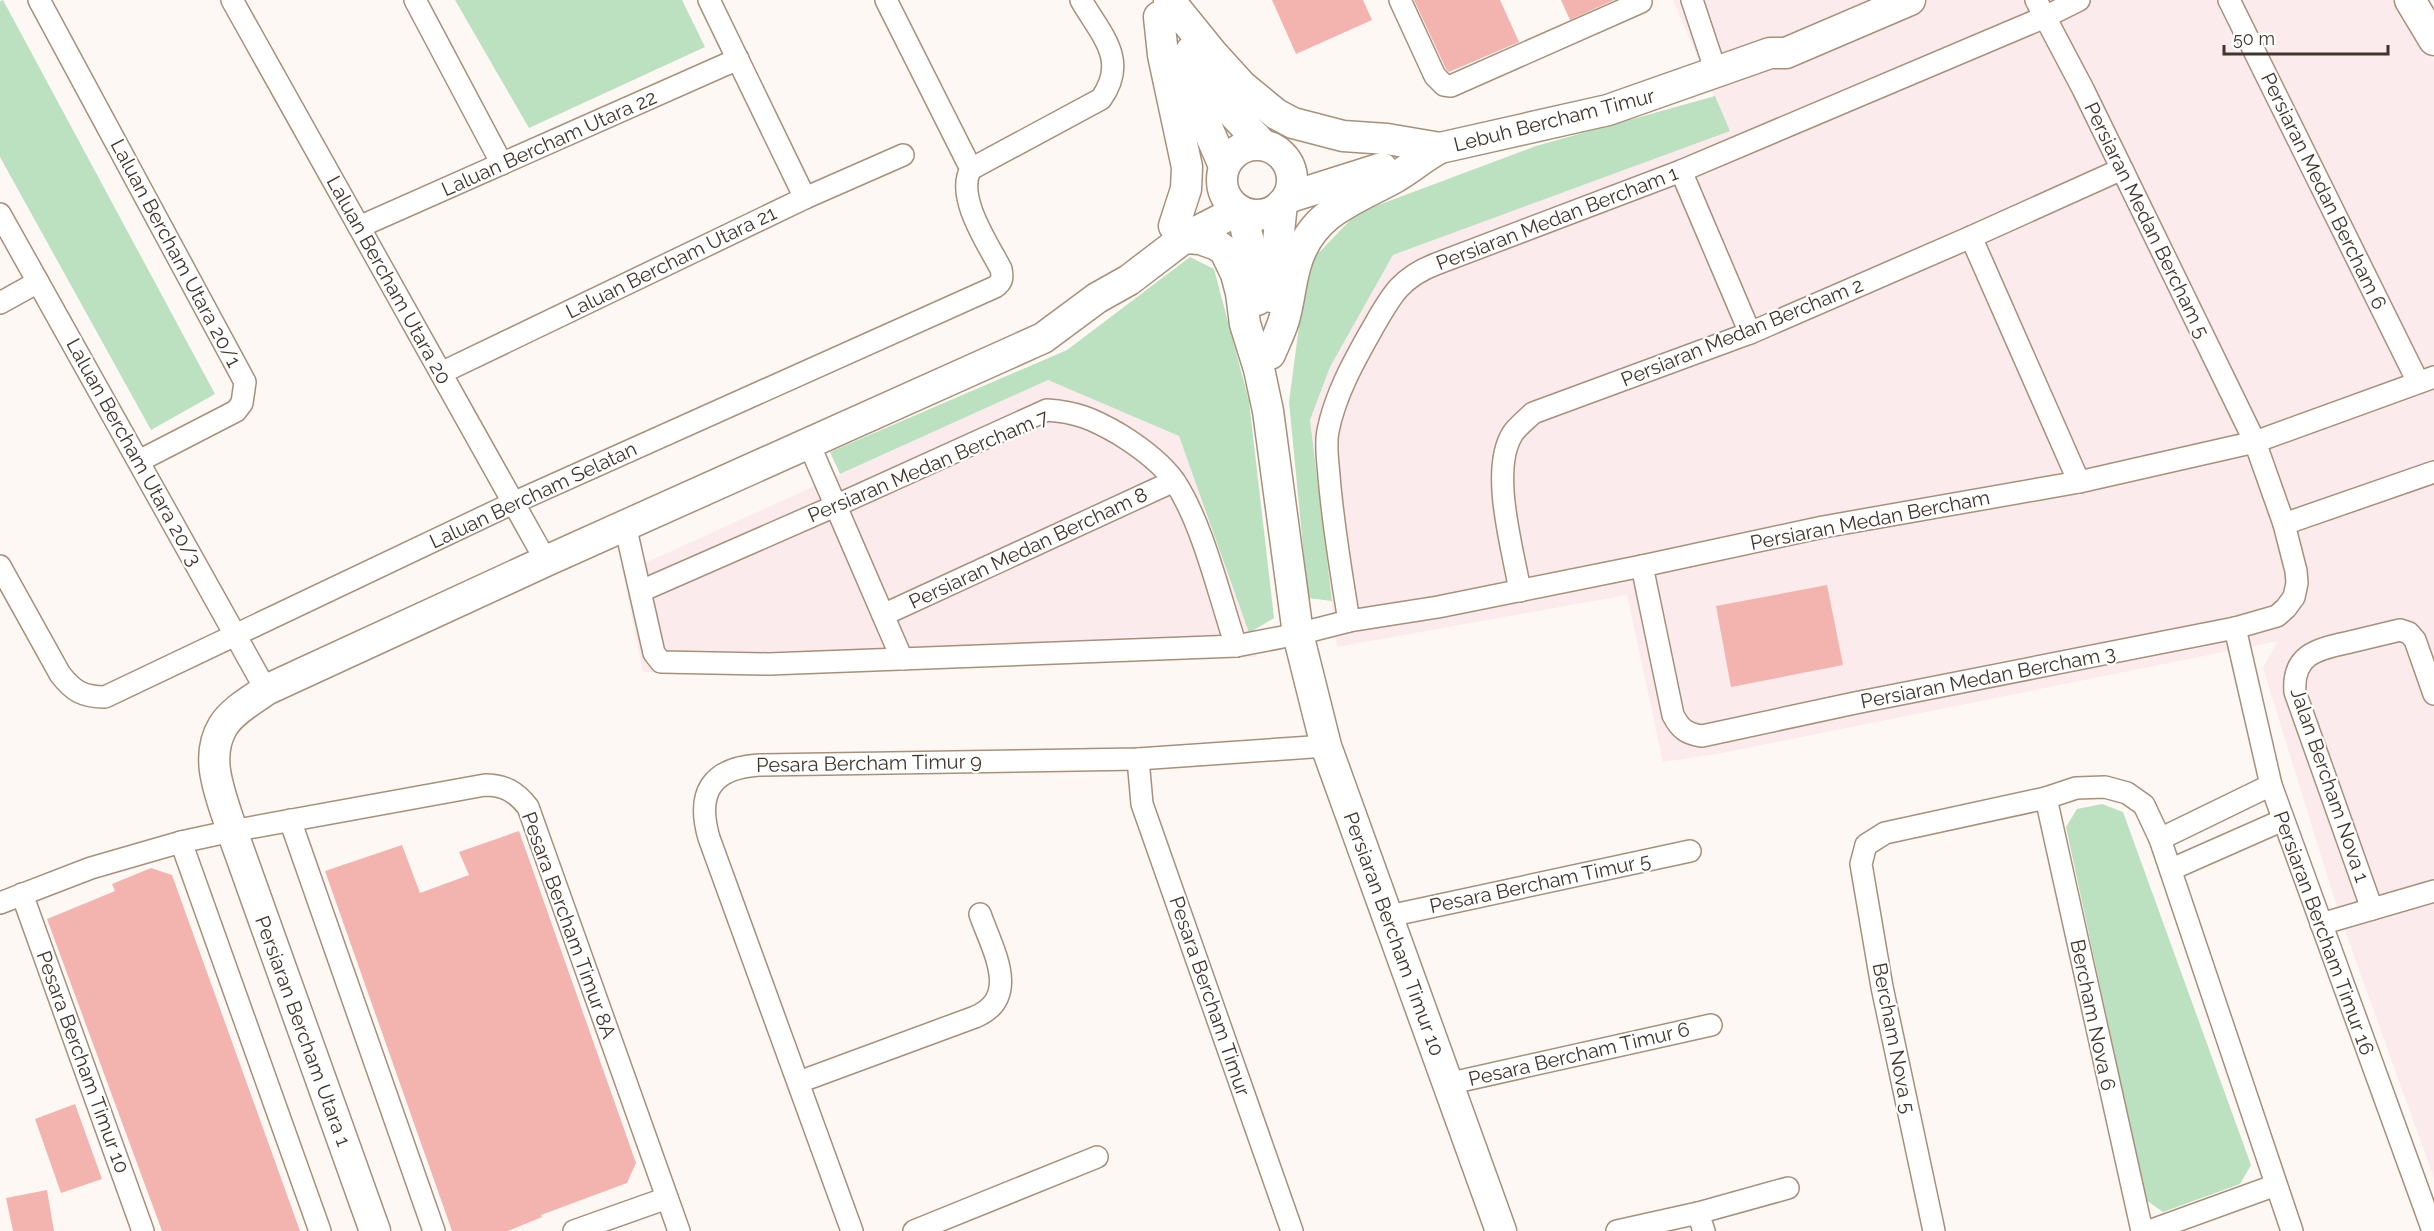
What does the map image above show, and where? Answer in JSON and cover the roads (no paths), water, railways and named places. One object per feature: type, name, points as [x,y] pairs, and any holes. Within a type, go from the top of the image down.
[{"type":"street","name":"Laluan Bercham Utara 20/1","points":[[39,0],[245,382],[245,393],[236,411],[139,460]]},
{"type":"street","name":"Laluan Bercham Utara 20","points":[[232,0],[546,561]]},
{"type":"street","points":[[415,0],[502,164]]},
{"type":"street","points":[[709,0],[805,198]]},
{"type":"street","points":[[886,0],[971,169],[1101,99],[1110,86],[1114,73],[1114,59],[1108,44],[1081,0]]},
{"type":"street","points":[[1400,0],[1435,76],[1444,85],[1450,86],[1641,2]]},
{"type":"street","points":[[1692,0],[1716,72]]},
{"type":"street","name":"Lebuh Bercham Timur","points":[[1770,53],[1779,43],[1878,0]]},
{"type":"street","name":"Lebuh Bercham Timur","points":[[1428,150],[1608,110],[1770,53],[1786,53],[1910,0]]},
{"type":"street","points":[[2040,8],[2079,0]]},
{"type":"street","name":"Persiaran Medan Bercham 6","points":[[2229,0],[2429,382]]},
{"type":"street","points":[[2410,0],[2434,40]]},
{"type":"street","points":[[2426,0],[2434,13]]},
{"type":"street","points":[[1160,4],[1222,102],[1267,147],[1281,154],[1292,175],[1291,187],[1284,201],[1265,362]]},
{"type":"street","points":[[1160,4],[1212,53],[1242,86],[1276,114],[1293,123],[1343,136],[1386,139],[1428,150]]},
{"type":"street","points":[[1160,4],[1223,171],[1223,189],[1229,201],[1241,211],[1253,260],[1265,362]]},
{"type":"street","points":[[1160,4],[1163,55],[1187,167],[1179,232]]},
{"type":"street","name":"Persiaran Medan Bercham 5","points":[[2040,8],[2122,169],[2255,442]]},
{"type":"street","name":"Persiaran Medan Bercham 1","points":[[1349,621],[1331,505],[1328,432],[1340,393],[1356,358],[1394,294],[1416,272],[1681,171],[2040,8]]},
{"type":"street","name":"Laluan Bercham Utara 22","points":[[359,227],[738,59]]},
{"type":"street","points":[[1179,232],[1223,171],[1231,156],[1251,145],[1342,152],[1428,150]]},
{"type":"street","points":[[1179,232],[1241,211],[1263,215],[1284,201],[1428,150]]},
{"type":"street","points":[[1265,362],[1285,317],[1299,256],[1309,237],[1339,206],[1394,177],[1428,150]]},
{"type":"street","name":"Laluan Bercham Utara 21","points":[[441,373],[805,198],[903,155]]},
{"type":"street","name":"Laluan Bercham Selatan","points":[[0,566],[60,674],[70,687],[80,694],[105,697],[513,502],[995,287],[1000,283],[1001,269],[977,222],[967,196],[965,178],[971,169]]},
{"type":"street","name":"Persiaran Medan Bercham 2","points":[[1520,591],[1501,477],[1505,453],[1514,433],[1533,413],[1750,333],[2122,169]]},
{"type":"street","points":[[1681,171],[1750,333]]},
{"type":"street","name":"Laluan Bercham Utara 20/3","points":[[0,214],[266,690]]},
{"type":"street","points":[[1179,232],[1217,244],[1230,260],[1241,293],[1245,324],[1265,362]]},
{"type":"street","name":"Persiaran Bercham Utara 1","points":[[375,1231],[232,831],[213,765],[214,746],[223,725],[239,709],[266,690],[625,525],[1043,338],[1097,298],[1122,270],[1179,232]]},
{"type":"street","points":[[1971,237],[2079,482]]},
{"type":"street","points":[[0,303],[38,282]]},
{"type":"street","name":"Persiaran Bercham Timur 10","points":[[1265,362],[1268,411],[1298,634],[1326,746],[1501,1231]]},
{"type":"street","name":"Persiaran Medan Bercham","points":[[641,591],[654,653],[661,662],[769,664],[1236,645],[1298,634],[1349,621],[1642,567],[1823,527],[2079,482],[2255,442],[2429,382]]},
{"type":"street","name":"Persiaran Medan Bercham 7","points":[[641,591],[1047,410],[1071,411],[1095,420],[1144,449],[1174,480],[1192,513],[1236,645]]},
{"type":"street","name":"Persiaran Medan Bercham 3","points":[[1642,567],[1672,715],[1679,726],[1689,734],[1702,736],[1855,703],[2235,628],[2277,616],[2294,597],[2297,583],[2284,524],[2255,442]]},
{"type":"street","points":[[809,444],[902,659]]},
{"type":"street","points":[[2284,524],[2434,472]]},
{"type":"street","name":"Persiaran Medan Bercham 8","points":[[883,615],[1174,480]]},
{"type":"street","points":[[625,525],[641,591]]},
{"type":"street","name":"Persiaran Bercham Timur 16","points":[[2235,628],[2271,785],[2433,1231]]},
{"type":"street","name":"Jalan Bercham Nova 1","points":[[2372,909],[2295,692],[2294,679],[2303,660],[2320,649],[2400,630],[2409,633],[2415,640],[2434,694]]},
{"type":"street","name":"Pesara Bercham Timur 9","points":[[852,1231],[704,820],[705,798],[715,781],[734,768],[759,765],[1138,759],[1326,746]]},
{"type":"street","name":"Pesara Bercham Timur","points":[[1138,759],[1142,804],[1292,1231]]},
{"type":"street","name":"Pesara Bercham Timur 8A","points":[[0,903],[91,868],[181,842],[485,785],[497,785],[509,789],[528,807],[679,1231]]},
{"type":"street","points":[[2160,838],[2271,785]]},
{"type":"street","points":[[2046,798],[2076,788],[2105,788],[2127,793],[2144,805],[2172,869],[2292,1231]]},
{"type":"street","name":"Bercham Nova 5","points":[[1934,1231],[1881,976],[1861,864],[1866,846],[1885,833],[2046,798]]},
{"type":"street","name":"Bercham Nova 6","points":[[2046,798],[2142,1231]]},
{"type":"street","points":[[290,820],[434,1231]]},
{"type":"street","points":[[2172,869],[2283,820]]},
{"type":"street","points":[[181,842],[320,1231]]},
{"type":"street","name":"Pesara Bercham Timur 5","points":[[1389,916],[1690,851]]},
{"type":"street","points":[[2321,924],[2434,891]]},
{"type":"street","name":"Pesara Bercham Timur 10","points":[[22,894],[143,1231]]},
{"type":"street","points":[[799,1082],[981,1014],[995,1005],[1000,996],[1001,976],[980,914]]},
{"type":"street","name":"Pesara Bercham Timur 6","points":[[1447,1084],[1711,1024]]},
{"type":"street","points":[[914,1231],[1097,1157]]},
{"type":"street","points":[[2149,1231],[2276,1185]]},
{"type":"street","points":[[1617,1231],[1701,1222],[1788,1188]]},
{"type":"street","points":[[574,1231],[667,1198]]}]
